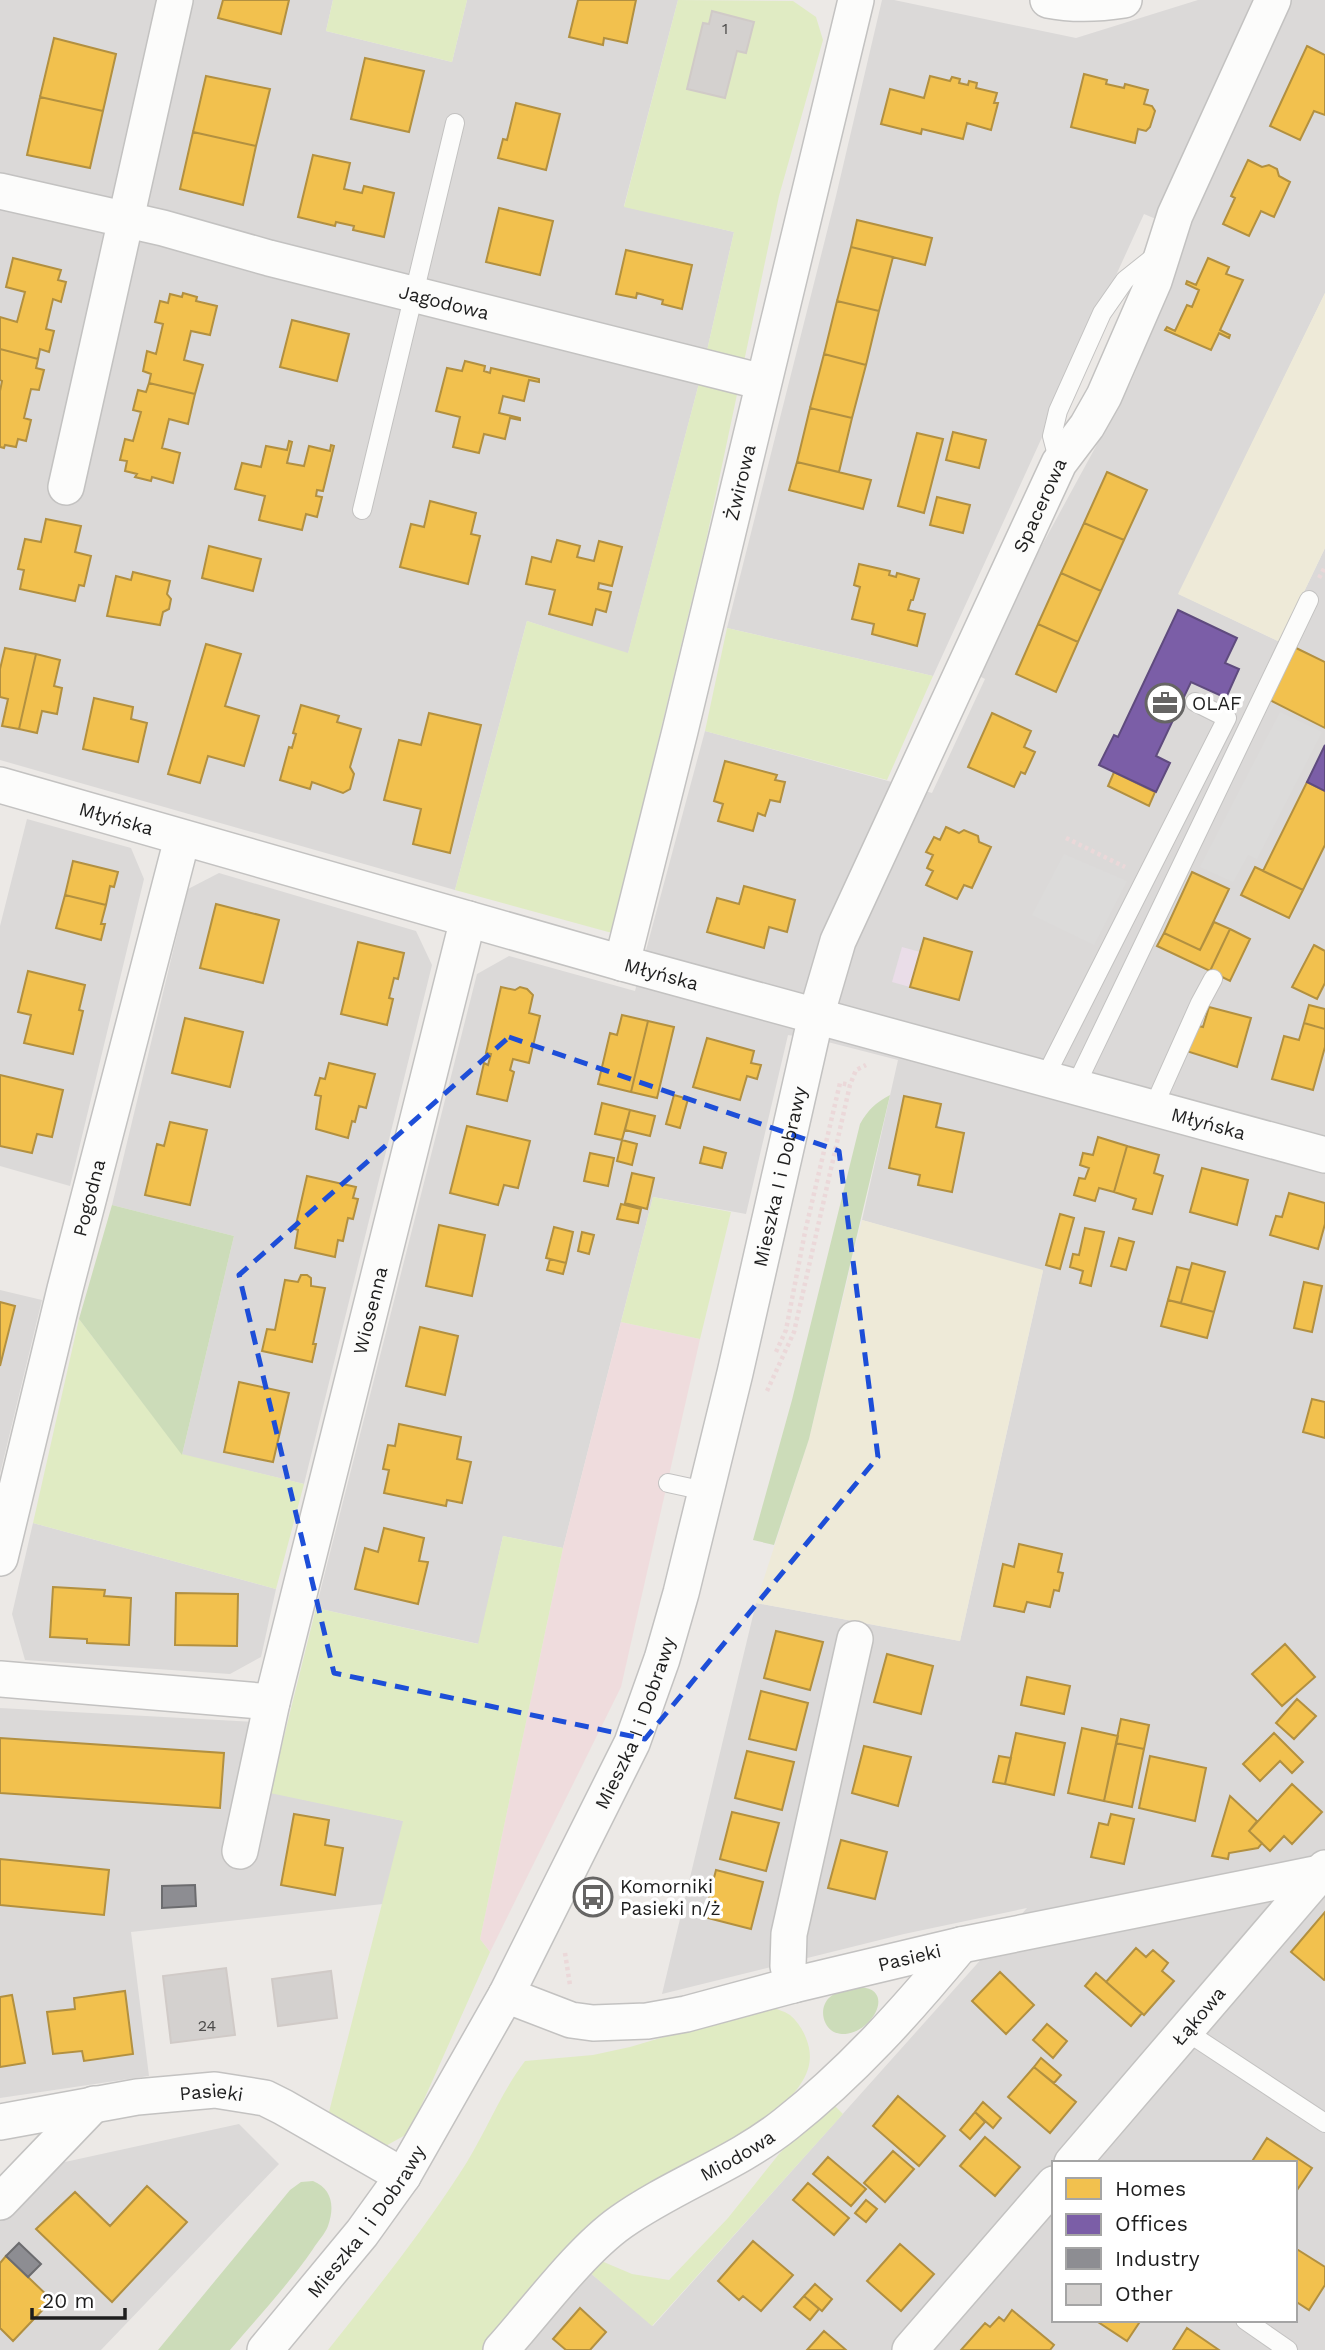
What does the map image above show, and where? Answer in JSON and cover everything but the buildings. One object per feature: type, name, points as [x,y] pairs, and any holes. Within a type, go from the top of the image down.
[{"type":"street","points":[[66,487],[175,0]]},
{"type":"street","name":"Żwirowa","points":[[622,963],[856,0]]},
{"type":"street","points":[[1048,0],[1065,4],[1124,0]]},
{"type":"street","name":"Spacerowa","points":[[816,1016],[829,966],[848,916],[1059,463],[1087,426],[1104,396],[1154,281],[1175,215],[1273,0]]},
{"type":"street","name":"Jagodowa","points":[[0,191],[126,219],[763,382]]},
{"type":"street","name":"Młyńska","points":[[0,785],[622,963],[1325,1155]]},
{"type":"street","name":"Pogodna","points":[[0,1558],[65,1289],[182,839]]},
{"type":"street","name":"Wiosenna","points":[[240,1851],[272,1702],[468,919]]},
{"type":"street","name":"Mieszka I i Dobrawy","points":[[265,2350],[362,2233],[403,2176],[506,1996],[632,1743],[673,1624],[738,1360],[816,1016]]},
{"type":"street","points":[[793,1985],[788,1966],[789,1934],[855,1639]]},
{"type":"street","points":[[0,1679],[272,1702]]},
{"type":"street","name":"Pasieki","points":[[506,1996],[571,2020],[618,2024],[647,2021],[686,2014],[961,1945],[1322,1870]]},
{"type":"street","name":"Łąkowa","points":[[1075,2161],[1322,1870]]},
{"type":"street","name":"Miodowa","points":[[501,2350],[611,2230],[638,2211],[769,2136],[813,2102],[881,2038],[961,1945]]},
{"type":"street","name":"Pasieki","points":[[0,2122],[94,2104],[180,2092],[241,2092],[283,2107],[403,2176]]},
{"type":"street","points":[[0,2202],[94,2104]]},
{"type":"street","name":"Łąkowa","points":[[910,2350],[1052,2188]]},
{"type":"lane","points":[[362,510],[455,123]]},
{"type":"lane","points":[[1060,1083],[1309,600]]},
{"type":"lane","points":[[1060,1083],[1144,877],[1227,718],[1195,702]]},
{"type":"lane","points":[[1153,1108],[1199,1003],[1213,979]]},
{"type":"lane","points":[[668,1483],[705,1491]]},
{"type":"lane","points":[[1184,2030],[1325,2123]]},
{"type":"lane","points":[[1248,2322],[1288,2350]]},
{"type":"path","points":[[1066,838],[1144,877]]},
{"type":"path","points":[[761,1403],[794,1332],[850,1085],[856,1070],[867,1064]]},
{"type":"path","points":[[840,1083],[850,1085]]},
{"type":"path","points":[[570,1943],[565,1954],[572,1995]]},
{"type":"highlighted area","points":[[509,1037],[839,1151],[878,1457],[645,1739],[334,1673],[239,1275]]},
{"type":"shaded area","points":[[0,0],[333,0],[326,31],[452,62],[467,0],[678,0],[624,206],[734,232],[703,368],[628,654],[527,621],[455,890],[0,760]]},
{"type":"shaded area","points":[[882,0],[894,0],[1076,38],[1198,0],[1325,0],[1325,293],[1179,594],[1280,642],[1325,548],[1325,2350],[516,2350],[587,2270],[653,2326],[1027,1908],[904,1934],[662,1994],[756,1603],[960,1641],[1043,1271],[862,1220],[898,1060],[820,1040],[788,1035],[746,1214],[653,1197],[563,1548],[503,1536],[479,1644],[316,1608],[477,974],[509,956],[635,991],[705,731],[932,793],[985,679],[975,674],[1004,615],[1131,382],[1163,305],[1187,232],[1144,214],[933,676],[727,628],[836,196]]},
{"type":"shaded area","points":[[1325,293],[1325,548],[1280,642],[1178,594]]},
{"type":"shaded area","points":[[1280,712],[1322,732],[1257,859],[1248,855],[1233,882],[1200,867]]},
{"type":"shaded area","points":[[27,819],[131,848],[144,879],[70,1186],[0,1166],[0,926]]},
{"type":"shaded area","points":[[1064,854],[1127,881],[1094,945],[1032,915]]},
{"type":"shaded area","points":[[219,873],[416,931],[432,965],[304,1484],[182,1455],[234,1236],[112,1205],[188,889]]},
{"type":"shaded area","points":[[902,947],[920,952],[910,987],[892,982]]},
{"type":"shaded area","points":[[862,1220],[1043,1270],[960,1641],[756,1603],[809,1439]]},
{"type":"shaded area","points":[[0,1290],[42,1300],[0,1474]]},
{"type":"shaded area","points":[[621,1322],[700,1339],[621,1687],[490,1952],[480,1939],[563,1548]]},
{"type":"shaded area","points":[[33,1523],[276,1589],[261,1657],[230,1674],[25,1660],[12,1614]]},
{"type":"shaded area","points":[[0,1708],[255,1722],[241,1786],[404,1821],[383,1904],[131,1932],[149,2076],[0,2098]]},
{"type":"shaded area","points":[[239,2124],[279,2164],[101,2350],[0,2350],[0,2211],[42,2167]]},
{"type":"green space","points":[[333,0],[467,0],[452,62],[326,31]]},
{"type":"green space","points":[[678,0],[793,1],[816,17],[823,40],[779,196],[706,541],[612,933],[455,890],[527,621],[628,653],[703,368],[734,232],[624,207]]},
{"type":"green space","points":[[727,628],[933,676],[887,780],[705,731]]},
{"type":"green space","points":[[890,1095],[809,1439],[774,1545],[753,1540],[792,1400],[860,1124],[872,1107]]},
{"type":"green space","points":[[653,1197],[731,1212],[700,1339],[621,1322]]},
{"type":"green space","points":[[112,1205],[234,1236],[182,1455],[79,1319]]},
{"type":"green space","points":[[79,1319],[182,1454],[304,1484],[276,1589],[33,1523]]},
{"type":"green space","points":[[503,1536],[563,1548],[480,1939],[490,1952],[409,2133],[382,2148],[355,2133],[329,2112],[403,1821],[270,1793],[316,1608],[478,1644]]},
{"type":"green space","points":[[856,1987],[869,1989],[876,1994],[876,2010],[863,2027],[853,2032],[835,2033],[826,2025],[824,2019],[826,2002],[836,1993]]},
{"type":"green space","points":[[769,2006],[793,2017],[809,2048],[806,2074],[792,2096],[485,2350],[328,2350],[445,2196],[525,2061],[593,2055],[630,2047]]},
{"type":"green space","points":[[830,2101],[843,2114],[652,2326],[587,2270],[599,2260],[632,2274],[669,2280],[728,2218],[779,2154]]},
{"type":"green space","points":[[313,2181],[328,2193],[330,2199],[331,2212],[327,2229],[294,2275],[230,2350],[158,2350],[290,2190],[301,2182]]},
{"type":"place","name":"OLAF","points":[[1165,703]]},
{"type":"place","name":"Komorniki Pasieki n/ż","points":[[593,1897]]}]
